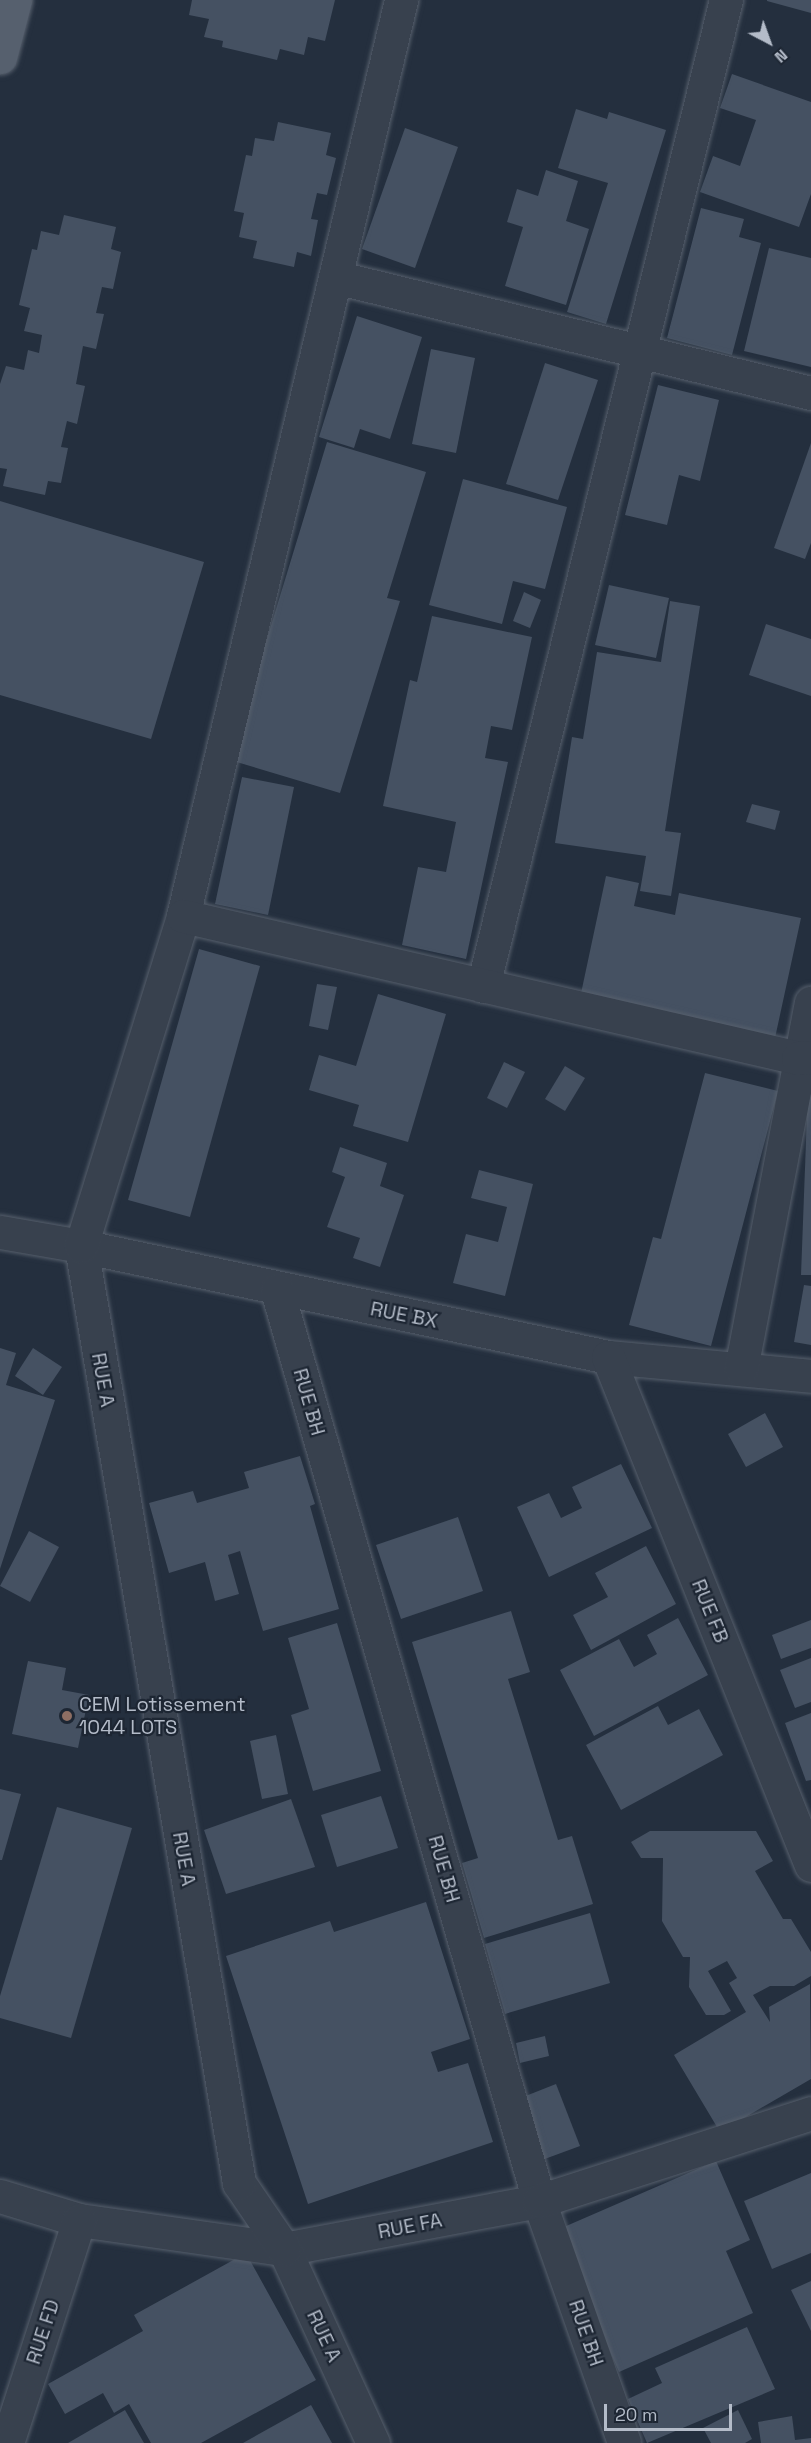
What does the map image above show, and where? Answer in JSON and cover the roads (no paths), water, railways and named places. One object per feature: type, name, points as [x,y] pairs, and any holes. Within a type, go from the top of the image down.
[{"type":"main road","points":[[0,57],[15,0]]},
{"type":"street","points":[[81,1246],[183,916],[306,332],[335,277],[401,0]]},
{"type":"street","points":[[483,986],[641,355],[726,0]]},
{"type":"street","points":[[335,277],[641,355],[811,393]]},
{"type":"street","points":[[183,916],[483,986],[804,1057]]},
{"type":"street","points":[[741,1370],[804,1057],[811,1004]]},
{"type":"street","name":"RUE BX","points":[[0,1232],[81,1246],[277,1290],[608,1357],[811,1376]]},
{"type":"street","name":"RUE A","points":[[81,1246],[239,2183],[284,2249],[373,2443]]},
{"type":"street","name":"RUE BH","points":[[277,1290],[539,2201],[624,2443]]},
{"type":"street","name":"RUE FB","points":[[608,1357],[811,1864]]},
{"type":"street","name":"RUE FA","points":[[0,2196],[79,2220],[284,2249],[539,2201],[811,2113]]},
{"type":"street","name":"RUE FD","points":[[14,2437],[79,2220]]},
{"type":"place","name":"CEM Lotissement 1044 LOTS","points":[[67,1716]]}]
